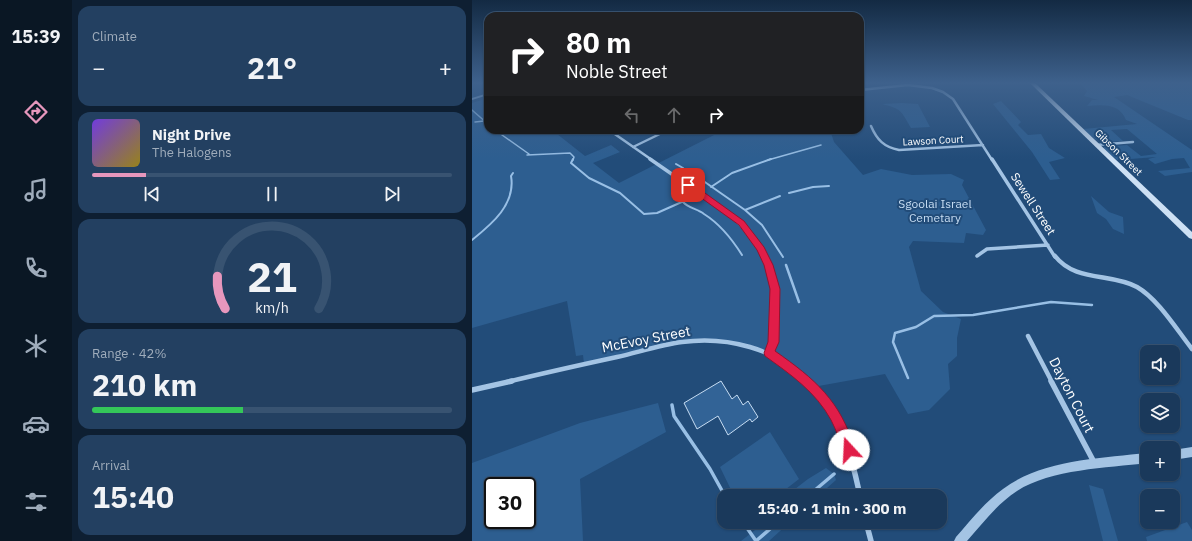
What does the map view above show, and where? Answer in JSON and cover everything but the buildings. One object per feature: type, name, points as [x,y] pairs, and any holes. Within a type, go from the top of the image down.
[{"type":"main road","name":"Gibson Street","points":[[1058,108],[1192,236]]},
{"type":"street","name":"Sewell Street","points":[[959,108],[1048,245],[1062,263],[1093,278],[1129,284],[1146,293],[1192,349]]},
{"type":"street","name":"Lawson Court","points":[[871,126],[879,142],[891,149],[899,150],[983,145]]},
{"type":"street","points":[[615,134],[742,223],[761,249],[769,265],[775,289],[774,342],[769,353]]},
{"type":"street","points":[[633,147],[660,134]]},
{"type":"street","points":[[1096,145],[1134,142]]},
{"type":"street","points":[[977,256],[987,249],[1048,245]]},
{"type":"street","name":"Dayton Court","points":[[1028,336],[1095,464]]},
{"type":"street","name":"McEvoy Street","points":[[472,390],[688,342],[714,341],[735,343],[756,348],[769,353],[791,367],[808,381],[835,415],[846,439],[858,489]]},
{"type":"street","points":[[1180,454],[1192,452]]},
{"type":"street","points":[[960,541],[992,505],[1013,488],[1032,478],[1095,464],[1140,459]]},
{"type":"street","points":[[867,529],[870,541]]},
{"type":"green space","name":"Sgoolai Israel Cemetary","points":[[472,108],[484,108],[484,134],[557,134],[585,156],[611,145],[620,152],[593,163],[619,183],[716,134],[831,134],[834,142],[863,175],[881,169],[912,175],[951,174],[964,180],[962,185],[986,230],[983,235],[966,233],[964,243],[913,241],[909,247],[921,291],[943,312],[961,319],[957,338],[957,356],[948,364],[950,389],[929,410],[908,414],[885,374],[813,387],[781,360],[735,343],[694,341],[584,364],[583,355],[576,356],[567,301],[472,328]]},
{"type":"green space","points":[[896,108],[920,108],[930,127],[911,128]]},
{"type":"green space","points":[[996,108],[1008,108],[1021,122],[1018,125],[1028,135],[1041,134],[1049,148],[1065,158],[1049,162],[1060,179],[1050,180],[1032,152]]},
{"type":"green space","points":[[1115,108],[1131,108],[1192,150],[1192,172],[1165,176],[1158,171],[1190,168],[1184,158],[1172,159],[1155,164],[1148,159],[1156,157],[1117,160],[1104,149],[1104,147],[1127,145],[1141,156],[1157,154],[1127,129],[1111,130],[1123,141],[1105,142],[1093,138],[1083,129],[1137,124],[1126,120],[1119,110]]},
{"type":"green space","points":[[1159,108],[1192,108],[1192,120],[1188,120]]},
{"type":"green space","points":[[1091,196],[1109,212],[1123,217],[1124,234],[1113,229],[1106,219],[1097,213]]},
{"type":"green space","points":[[658,403],[666,432],[580,479],[583,541],[472,541],[472,463],[580,423]]},
{"type":"green space","points":[[770,432],[799,479],[786,489],[731,489],[720,467]]},
{"type":"green space","points":[[826,468],[834,474],[836,480],[826,489],[795,489]]},
{"type":"green space","points":[[1089,485],[1103,489],[1118,541],[1103,541]]},
{"type":"green space","points":[[1187,522],[1192,530],[1192,541],[1147,541],[1146,537],[1168,529],[1180,529],[1180,525]]},
{"type":"green space","points":[[756,529],[782,529],[769,541],[741,541]]},
{"type":"waterway","points":[[472,110],[484,120]]},
{"type":"waterway","points":[[475,122],[484,121]]},
{"type":"waterway","points":[[501,134],[529,154]]},
{"type":"waterway","points":[[769,160],[821,145]]},
{"type":"waterway","points":[[527,155],[570,153],[574,157],[573,160]]},
{"type":"waterway","points":[[573,159],[571,163],[589,178],[620,193],[644,214],[657,213],[693,197]]},
{"type":"waterway","points":[[711,187],[732,173],[769,160]]},
{"type":"waterway","points":[[676,164],[683,168]]},
{"type":"waterway","points":[[689,171],[711,187]]},
{"type":"waterway","points":[[472,240],[494,220],[506,204],[510,196],[512,186],[511,176],[513,173]]},
{"type":"waterway","points":[[789,193],[813,187],[829,186]]},
{"type":"waterway","points":[[711,187],[745,210]]},
{"type":"waterway","points":[[745,210],[780,196]]},
{"type":"waterway","points":[[683,202],[688,206],[702,212],[715,222],[730,238],[742,255]]},
{"type":"waterway","points":[[745,210],[762,225],[783,257]]},
{"type":"waterway","points":[[786,265],[799,302]]},
{"type":"waterway","points":[[908,378],[893,342],[895,333],[916,327],[934,316],[973,315],[1051,302],[1092,305]]},
{"type":"waterway","points":[[672,405],[674,416],[710,469],[721,489]]},
{"type":"waterway","points":[[816,489],[834,474]]},
{"type":"waterway","points":[[748,529],[756,541],[770,529]]},
{"type":"route","points":[[688,185],[742,223],[761,249],[771,270],[775,289],[776,310],[774,342],[769,353],[791,367],[808,381],[821,396],[835,415],[846,439],[849,450]]}]
